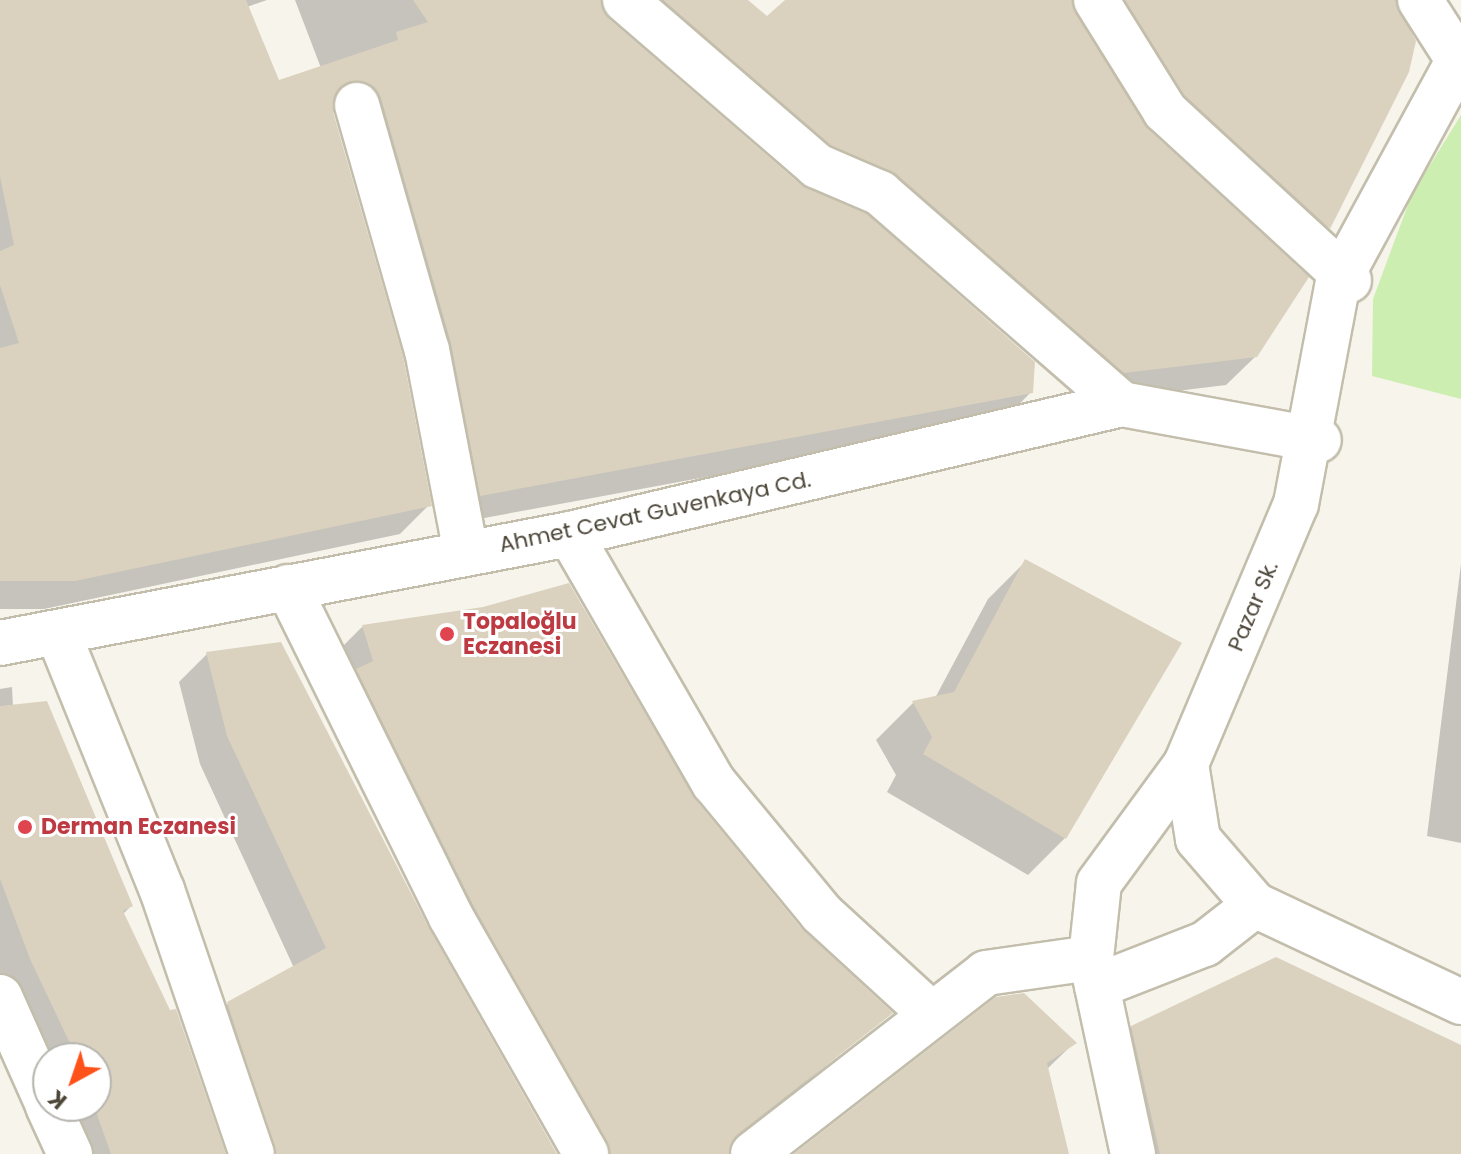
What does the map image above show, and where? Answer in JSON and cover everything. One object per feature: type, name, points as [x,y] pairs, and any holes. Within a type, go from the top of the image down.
[{"type":"street","points":[[625,0],[817,166],[880,193],[1122,404]]},
{"type":"street","points":[[1096,0],[1165,111],[1346,277]]},
{"type":"street","points":[[1420,0],[1460,62]]},
{"type":"street","name":"Pazar Sk.","points":[[1133,1154],[1094,972],[1099,883],[1187,772],[1296,504],[1314,439],[1346,277],[1460,62]]},
{"type":"street","points":[[357,105],[427,350],[466,553]]},
{"type":"street","name":"Ahmet Cevat Guvenkaya Cd.","points":[[0,643],[570,534],[1122,404],[1314,439]]},
{"type":"street","points":[[570,534],[714,783],[821,913],[930,1013]]},
{"type":"street","points":[[288,587],[451,917],[586,1154]]},
{"type":"street","points":[[58,633],[162,890],[252,1154]]},
{"type":"street","points":[[1187,772],[1198,839],[1255,905],[1461,1002]]},
{"type":"street","points":[[753,1154],[930,1013],[986,973],[1094,972],[1205,944],[1255,905]]},
{"type":"street","points":[[0,997],[32,1069]]},
{"type":"street","points":[[56,1122],[70,1154]]},
{"type":"green space","points":[[1461,115],[1461,399],[1372,376],[1373,299],[1412,194]]},
{"type":"building","points":[[0,0],[246,0],[279,80],[398,40],[396,32],[428,22],[413,0],[601,0],[609,19],[801,185],[867,214],[1035,362],[1033,393],[480,496],[451,343],[381,98],[374,87],[351,81],[339,88],[333,112],[403,356],[432,506],[75,581],[0,581],[0,348],[19,343],[0,285],[0,251],[14,245],[0,176]]},
{"type":"building","points":[[663,0],[748,0],[767,16],[785,0],[1071,0],[1148,129],[1309,277],[1257,357],[1124,373],[896,174],[830,145]]},
{"type":"building","points":[[1125,0],[1395,0],[1416,41],[1409,72],[1330,229],[1184,95]]},
{"type":"building","points":[[1025,559],[1182,643],[1066,839],[923,754],[932,737],[912,701],[954,692]]},
{"type":"building","points":[[569,583],[695,799],[802,929],[893,1013],[738,1134],[729,1154],[611,1154],[473,905],[356,669],[373,661],[362,625],[483,607]]},
{"type":"building","points":[[281,642],[429,928],[557,1154],[276,1154],[227,1002],[326,948],[227,736],[206,652]]},
{"type":"building","points":[[47,701],[133,906],[123,911],[170,1010],[176,1009],[226,1154],[111,1154],[100,1122],[112,1122],[112,1042],[69,1042],[30,959],[0,879],[0,706]]},
{"type":"building","points":[[1276,957],[1461,1045],[1461,1154],[1160,1154],[1131,1026]]},
{"type":"building","points":[[1024,993],[1077,1043],[1047,1063],[1069,1154],[794,1154],[996,997]]},
{"type":"place","name":"Topaloğlu Eczanesi","points":[[447,634]]},
{"type":"place","name":"Derman Eczanesi","points":[[25,827]]}]
